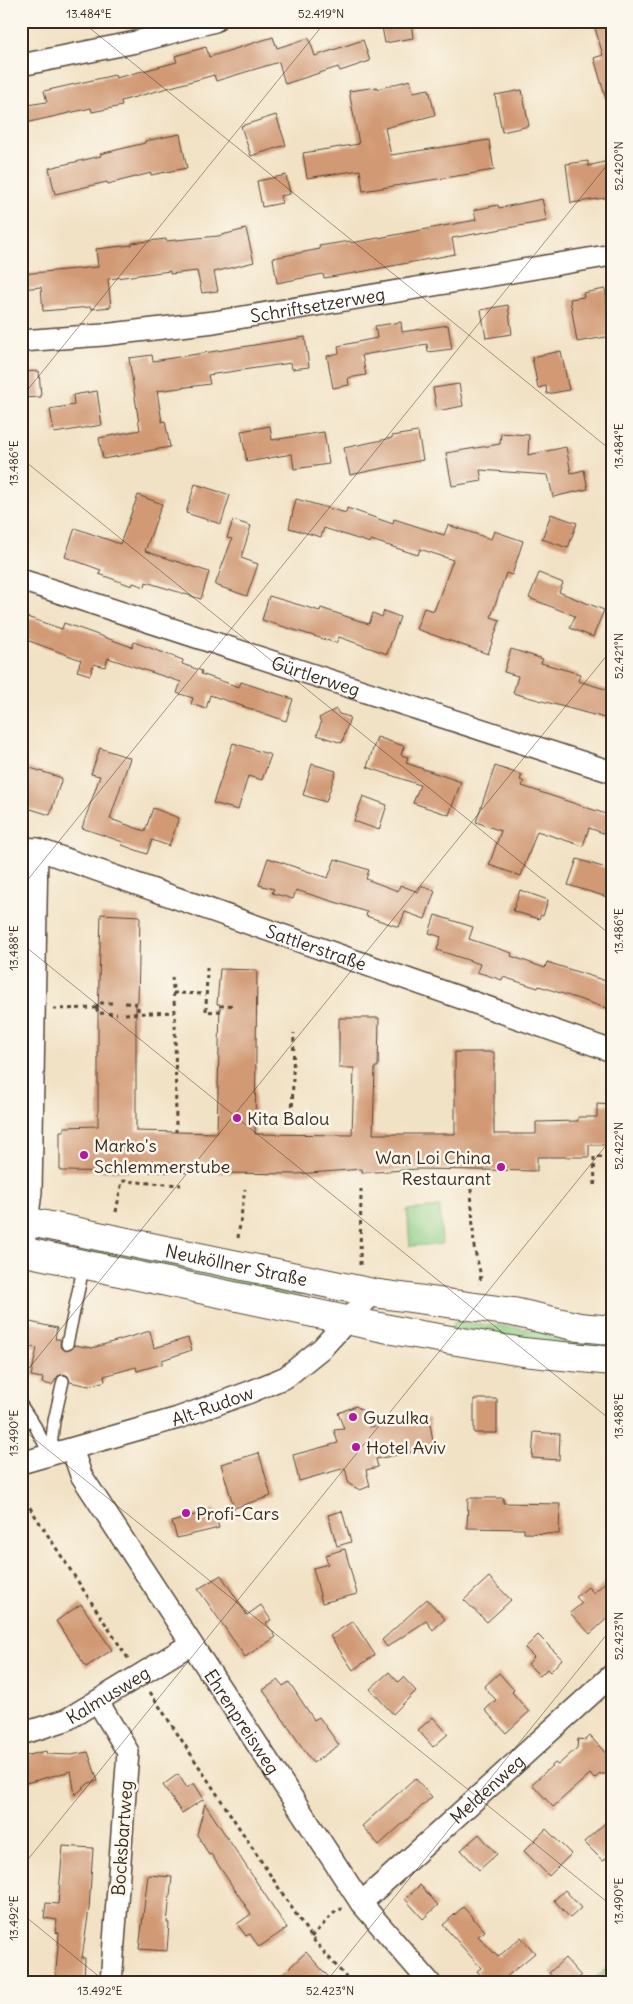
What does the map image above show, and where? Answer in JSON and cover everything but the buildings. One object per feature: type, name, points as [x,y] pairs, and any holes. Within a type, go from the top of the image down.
[{"type":"main road","name":"Neuköllner Straße","points":[[25,1221],[374,1293],[513,1312],[579,1327],[612,1330]]},
{"type":"main road","name":"Neuköllner Straße","points":[[22,1252],[347,1321],[444,1339],[523,1352],[612,1361]]},
{"type":"main road","points":[[444,1339],[452,1304]]},
{"type":"street","points":[[21,65],[136,42],[215,21]]},
{"type":"street","name":"Schriftsetzerweg","points":[[21,341],[103,335],[214,322],[612,254]]},
{"type":"street","name":"Gürtlerweg","points":[[21,580],[612,772]]},
{"type":"street","points":[[22,1252],[25,1221],[31,1192],[29,849]]},
{"type":"street","name":"Sattlerstraße","points":[[29,849],[612,1051]]},
{"type":"street","name":"Alt-Rudow","points":[[21,1463],[178,1418],[286,1377],[322,1348],[374,1293]]},
{"type":"street","name":"Ehrenpreisweg","points":[[72,1449],[81,1475],[361,1903],[430,1983]]},
{"type":"street","name":"Kalmusweg","points":[[21,1734],[66,1720],[191,1644]]},
{"type":"street","name":"Meldenweg","points":[[361,1903],[612,1675]]},
{"type":"street","name":"Bocksbartweg","points":[[98,1702],[128,1752],[111,1983]]},
{"type":"lane","points":[[67,1344],[84,1264]]},
{"type":"lane","points":[[50,1455],[54,1421],[63,1381]]},
{"type":"lane","points":[[21,1405],[35,1426],[50,1455]]},
{"type":"path","points":[[207,967],[206,1012],[221,1011],[221,1006],[234,1005]]},
{"type":"path","points":[[172,977],[175,1012],[176,1132]]},
{"type":"path","points":[[173,993],[206,994]]},
{"type":"path","points":[[116,1003],[97,1003],[97,1013],[117,1014]]},
{"type":"path","points":[[125,1003],[138,1004],[138,1014]]},
{"type":"path","points":[[47,1010],[97,1008]]},
{"type":"path","points":[[125,1014],[175,1012]]},
{"type":"path","points":[[292,1122],[294,1033]]},
{"type":"path","points":[[595,1186],[594,1157],[612,1157]]},
{"type":"path","points":[[116,1212],[122,1181],[181,1186]]},
{"type":"path","points":[[238,1238],[245,1189]]},
{"type":"path","points":[[360,1265],[361,1189]]},
{"type":"path","points":[[471,1189],[474,1247],[480,1276],[479,1284]]},
{"type":"path","points":[[21,1494],[132,1664]]},
{"type":"path","points":[[146,1686],[311,1937],[351,1983]]},
{"type":"path","points":[[311,1937],[337,1910],[361,1903]]},
{"type":"green space","points":[[440,1207],[442,1244],[410,1246],[407,1210]]},
{"type":"green space","points":[[61,1238],[302,1289],[300,1300],[61,1249]]},
{"type":"green space","points":[[455,1321],[612,1338],[612,1352],[451,1330]]},
{"type":"green space","points":[[612,1963],[612,1983],[590,1983]]},
{"type":"place","name":"Kita Balou","points":[[237,1118]]},
{"type":"place","name":"Marko's Schlemmerstube","points":[[84,1155]]},
{"type":"place","name":"Wan Loi China Restaurant","points":[[501,1167]]},
{"type":"place","name":"Guzulka","points":[[353,1417]]},
{"type":"place","name":"Hotel Aviv","points":[[356,1447]]},
{"type":"place","name":"Profi-Cars","points":[[186,1513]]}]
